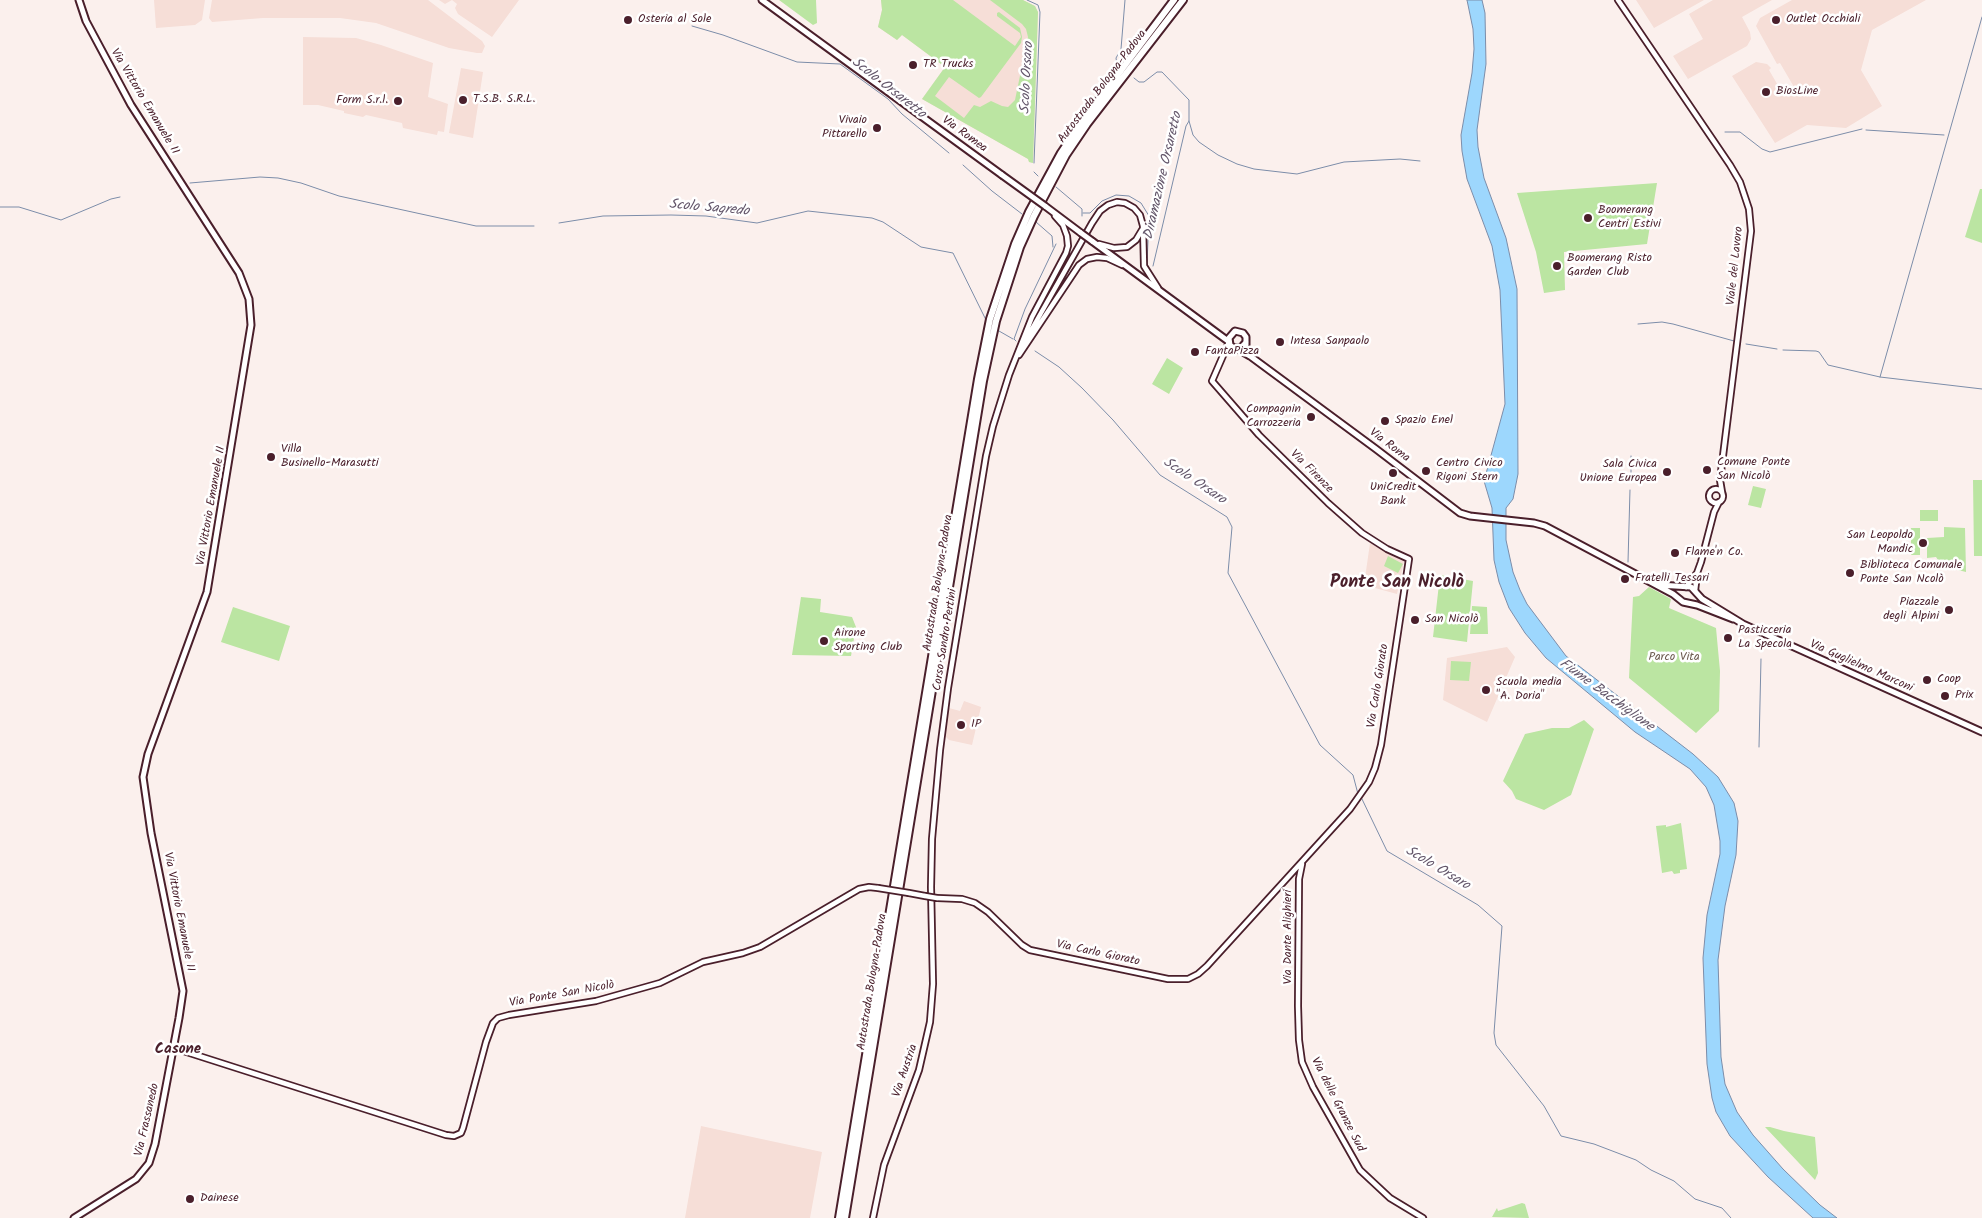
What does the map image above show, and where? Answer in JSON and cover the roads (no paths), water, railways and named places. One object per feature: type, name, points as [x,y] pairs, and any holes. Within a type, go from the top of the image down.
[{"type":"highway","name":"Autostrada Bologna-Padova","points":[[839,1218],[976,389],[990,319],[1015,244],[1032,205],[1061,153],[1082,122],[1174,0]]},
{"type":"highway","name":"Autostrada Bologna-Padova","points":[[845,1218],[982,390],[996,321],[1020,247],[1062,163],[1087,124],[1183,0]]},
{"type":"main road","name":"Via Vittorio Emanuele II","points":[[79,0],[86,21],[131,105],[239,273],[245,285],[251,314],[248,347],[207,592],[148,754],[143,777],[151,833],[182,983],[182,1001],[174,1048]]},
{"type":"main road","name":"Via Romea","points":[[762,0],[1092,241]]},
{"type":"main road","points":[[1092,241],[1217,331],[1236,348],[1243,347],[1246,342]]},
{"type":"main road","points":[[1217,331],[1243,333],[1246,337],[1247,350],[1250,356]]},
{"type":"main road","points":[[1229,341],[1230,336],[1234,332]]},
{"type":"main road","name":"Via Roma","points":[[1236,348],[1250,356],[1397,464],[1453,509],[1466,516],[1527,522]]},
{"type":"main road","name":"Via Guglielmo Marconi","points":[[1527,522],[1551,529],[1681,600],[1733,619],[1982,732]]},
{"type":"main road","name":"Via Guglielmo Marconi","points":[[1651,583],[1668,587],[1691,587],[1695,592],[1733,619]]},
{"type":"main road","points":[[1681,600],[1679,593],[1685,587]]},
{"type":"main road","points":[[1689,603],[1695,599],[1695,592]]},
{"type":"main road","name":"Via Frassanedo","points":[[74,1218],[136,1179],[149,1162],[155,1144],[174,1048]]},
{"type":"street","name":"Viale del Lavoro","points":[[1618,0],[1730,165],[1740,182],[1749,209],[1751,231],[1749,250],[1720,481],[1723,498],[1714,512],[1697,573],[1695,592]]},
{"type":"street","name":"Corso Sandro Pertini","points":[[1014,362],[1100,212],[1113,203],[1125,203],[1138,212],[1143,226]]},
{"type":"street","name":"Corso Sandro Pertini","points":[[931,927],[932,839],[940,750],[948,688],[986,456],[999,404],[1014,362],[1032,317],[1068,246],[1068,236],[1058,218],[1045,206]]},
{"type":"street","points":[[1092,241],[1114,248],[1132,244],[1140,235],[1143,226]]},
{"type":"street","points":[[1143,226],[1144,266],[1160,290]]},
{"type":"street","name":"Corso Sandro Pertini","points":[[1014,362],[1075,269],[1083,261],[1092,257],[1101,257],[1131,269]]},
{"type":"street","points":[[1226,351],[1229,341]]},
{"type":"street","points":[[1226,351],[1236,348]]},
{"type":"street","name":"Via Firenze","points":[[1226,351],[1212,381],[1259,435],[1328,503],[1362,533],[1387,549],[1409,559]]},
{"type":"street","name":"Viale del Lavoro","points":[[1714,512],[1710,495],[1720,481]]},
{"type":"street","points":[[1714,490],[1722,492]]},
{"type":"street","points":[[1711,500],[1716,503],[1719,502]]},
{"type":"street","name":"Via Carlo Giorato","points":[[878,888],[937,898],[962,899],[975,903],[988,912],[1022,945],[1030,950],[1168,979],[1186,979],[1198,974],[1359,799],[1372,776],[1378,757],[1409,559]]},
{"type":"street","name":"Viale del Lavoro","points":[[1685,587],[1697,573]]},
{"type":"street","name":"Via Dante Alighieri","points":[[1298,1018],[1299,870],[1305,858]]},
{"type":"street","name":"Via Carlo Giorato","points":[[1289,875],[1299,870]]},
{"type":"street","points":[[1289,875],[1295,875],[1299,879]]},
{"type":"street","name":"Via Ponte San Nicolò","points":[[174,1048],[454,1136],[461,1133],[464,1128],[486,1042],[493,1023],[502,1016],[596,1001],[660,983],[698,964],[760,947],[859,889],[878,888]]},
{"type":"street","name":"Via Austria","points":[[874,1217],[884,1165],[919,1070],[928,1036],[933,984],[931,927]]},
{"type":"street","name":"Via delle Granze Sud","points":[[1298,1018],[1302,1062],[1360,1170],[1390,1198],[1423,1218]]},
{"type":"water","name":"Fiume Bacchiglione","points":[[1467,0],[1482,0],[1485,13],[1486,64],[1477,130],[1478,147],[1484,178],[1506,238],[1517,289],[1518,474],[1513,499],[1506,508],[1506,540],[1513,572],[1527,604],[1566,656],[1693,754],[1718,777],[1734,803],[1738,821],[1736,855],[1725,906],[1718,960],[1721,1057],[1725,1084],[1737,1112],[1753,1135],[1783,1169],[1820,1205],[1837,1218],[1813,1218],[1768,1177],[1730,1136],[1716,1112],[1707,1064],[1703,958],[1707,915],[1720,854],[1720,841],[1714,805],[1706,787],[1690,769],[1635,732],[1546,658],[1525,633],[1509,608],[1499,582],[1494,560],[1492,508],[1484,481],[1505,404],[1500,290],[1492,246],[1467,179],[1462,151],[1461,135],[1472,73],[1474,49],[1473,29]]},
{"type":"waterway","name":"Scolo Orsaro","points":[[1027,0],[1038,5],[1040,12],[1034,163]]},
{"type":"waterway","name":"Diramazione Orsaretto","points":[[1117,65],[1116,58],[1121,49],[1125,0]]},
{"type":"waterway","points":[[1880,377],[1982,17]]},
{"type":"waterway","name":"Scolo Orsaretto","points":[[692,26],[723,35],[797,62],[840,64],[888,99],[902,114],[949,153]]},
{"type":"waterway","name":"Diramazione Orsaretto","points":[[1134,78],[1139,82],[1144,82],[1157,72],[1162,72],[1189,100],[1189,121],[1186,126],[1153,266]]},
{"type":"waterway","points":[[1189,121],[1193,135],[1199,142],[1218,155],[1237,164],[1254,169],[1297,174],[1344,162],[1400,159],[1420,161]]},
{"type":"waterway","points":[[1725,132],[1740,132],[1762,149],[1770,152],[1862,129]]},
{"type":"waterway","points":[[1866,130],[1944,135]]},
{"type":"waterway","name":"Scolo Orsaretto","points":[[963,165],[1022,214]]},
{"type":"waterway","name":"Scolo Orsaro","points":[[1034,172],[1038,176]]},
{"type":"waterway","name":"Scolo Sagredo","points":[[190,183],[260,177],[278,178],[301,183],[339,196],[476,226],[534,226]]},
{"type":"waterway","name":"Scolo Orsaro","points":[[1056,187],[1082,209],[1082,216]]},
{"type":"waterway","name":"Diramazione Orsaretto","points":[[1083,213],[1090,213],[1102,201],[1116,195],[1129,196],[1141,203],[1149,216],[1147,264],[1149,270]]},
{"type":"waterway","name":"Scolo Sagredo","points":[[0,207],[19,207],[61,220],[120,197]]},
{"type":"waterway","name":"Scolo Sagredo","points":[[559,223],[603,216],[671,215],[706,216],[757,223],[808,211],[872,218],[883,222],[921,247],[953,253],[986,320]]},
{"type":"waterway","name":"Scolo Orsaretto","points":[[1036,222],[1052,236],[1053,247]]},
{"type":"waterway","name":"Scolo Orsaro","points":[[1016,341],[1014,339],[1025,309],[1056,244]]},
{"type":"waterway","points":[[1638,324],[1662,322],[1734,341]]},
{"type":"waterway","name":"Scolo Sagredo","points":[[999,331],[1013,339]]},
{"type":"waterway","points":[[1746,344],[1777,349]]},
{"type":"waterway","points":[[1783,350],[1816,351],[1819,352],[1828,365],[1880,377],[1982,389]]},
{"type":"waterway","name":"Scolo Orsaro","points":[[1035,351],[1059,367],[1082,388],[1113,420],[1160,475],[1227,517],[1232,527],[1228,573],[1320,745],[1353,775],[1358,794]]},
{"type":"waterway","points":[[1631,456],[1631,478]]},
{"type":"waterway","points":[[1628,562],[1630,490]]},
{"type":"waterway","points":[[1759,747],[1761,659]]},
{"type":"waterway","name":"Scolo Orsaro","points":[[1361,797],[1387,851],[1478,905],[1502,926],[1494,1033],[1496,1045],[1544,1106],[1561,1136],[1594,1144],[1636,1160],[1674,1181],[1695,1199],[1722,1208],[1731,1218]]},
{"type":"place","name":"Osteria al Sole","points":[[628,20]]},
{"type":"place","name":"Outlet Occhiali","points":[[1776,20]]},
{"type":"place","name":"TR Trucks","points":[[913,65]]},
{"type":"place","name":"BiosLine","points":[[1766,92]]},
{"type":"place","name":"T.S.B. S.R.L.","points":[[463,100]]},
{"type":"place","name":"Form S.r.l.","points":[[398,101]]},
{"type":"place","name":"Vivaio Pittarello","points":[[877,128]]},
{"type":"place","name":"Boomerang Centri Estivi","points":[[1588,218]]},
{"type":"place","name":"Boomerang Risto Garden Club","points":[[1557,266]]},
{"type":"place","name":"Intesa Sanpaolo","points":[[1280,342]]},
{"type":"place","name":"FantaPizza","points":[[1195,352]]},
{"type":"place","name":"Compagnin Carrozzeria","points":[[1311,417]]},
{"type":"place","name":"Spazio Enel","points":[[1385,421]]},
{"type":"place","name":"Villa Businello-Marasutti","points":[[271,457]]},
{"type":"place","name":"Comune Ponte San Nicolò","points":[[1707,470]]},
{"type":"place","name":"Centro Civico Rigoni Stern","points":[[1426,471]]},
{"type":"place","name":"Sala Civica Unione Europea","points":[[1667,472]]},
{"type":"place","name":"UniCredit Bank","points":[[1393,473]]},
{"type":"place","name":"San Leopoldo Mandic","points":[[1923,543]]},
{"type":"place","name":"Flame'n Co.","points":[[1675,553]]},
{"type":"place","name":"Biblioteca Comunale Ponte San Ncolò","points":[[1850,573]]},
{"type":"place","name":"Fratelli Tessari","points":[[1625,579]]},
{"type":"place","name":"Piazzale degli Alpini","points":[[1949,610]]},
{"type":"place","name":"San Nicolò","points":[[1415,620]]},
{"type":"place","name":"Pasticceria La Specola","points":[[1728,638]]},
{"type":"place","name":"Airone Sporting Club","points":[[824,641]]},
{"type":"place","name":"Coop","points":[[1927,680]]},
{"type":"place","name":"Scuola media \"A. Doria\"","points":[[1486,690]]},
{"type":"place","name":"Prix","points":[[1945,696]]},
{"type":"place","name":"IP","points":[[961,725]]},
{"type":"place","name":"Dainese","points":[[190,1199]]},
{"type":"district","name":"Ponte San Nicolò","points":[[1397,584]]},
{"type":"district","name":"Casone","points":[[178,1050]]},
{"type":"park label","name":"Parco Vita","points":[[1674,658]]}]
